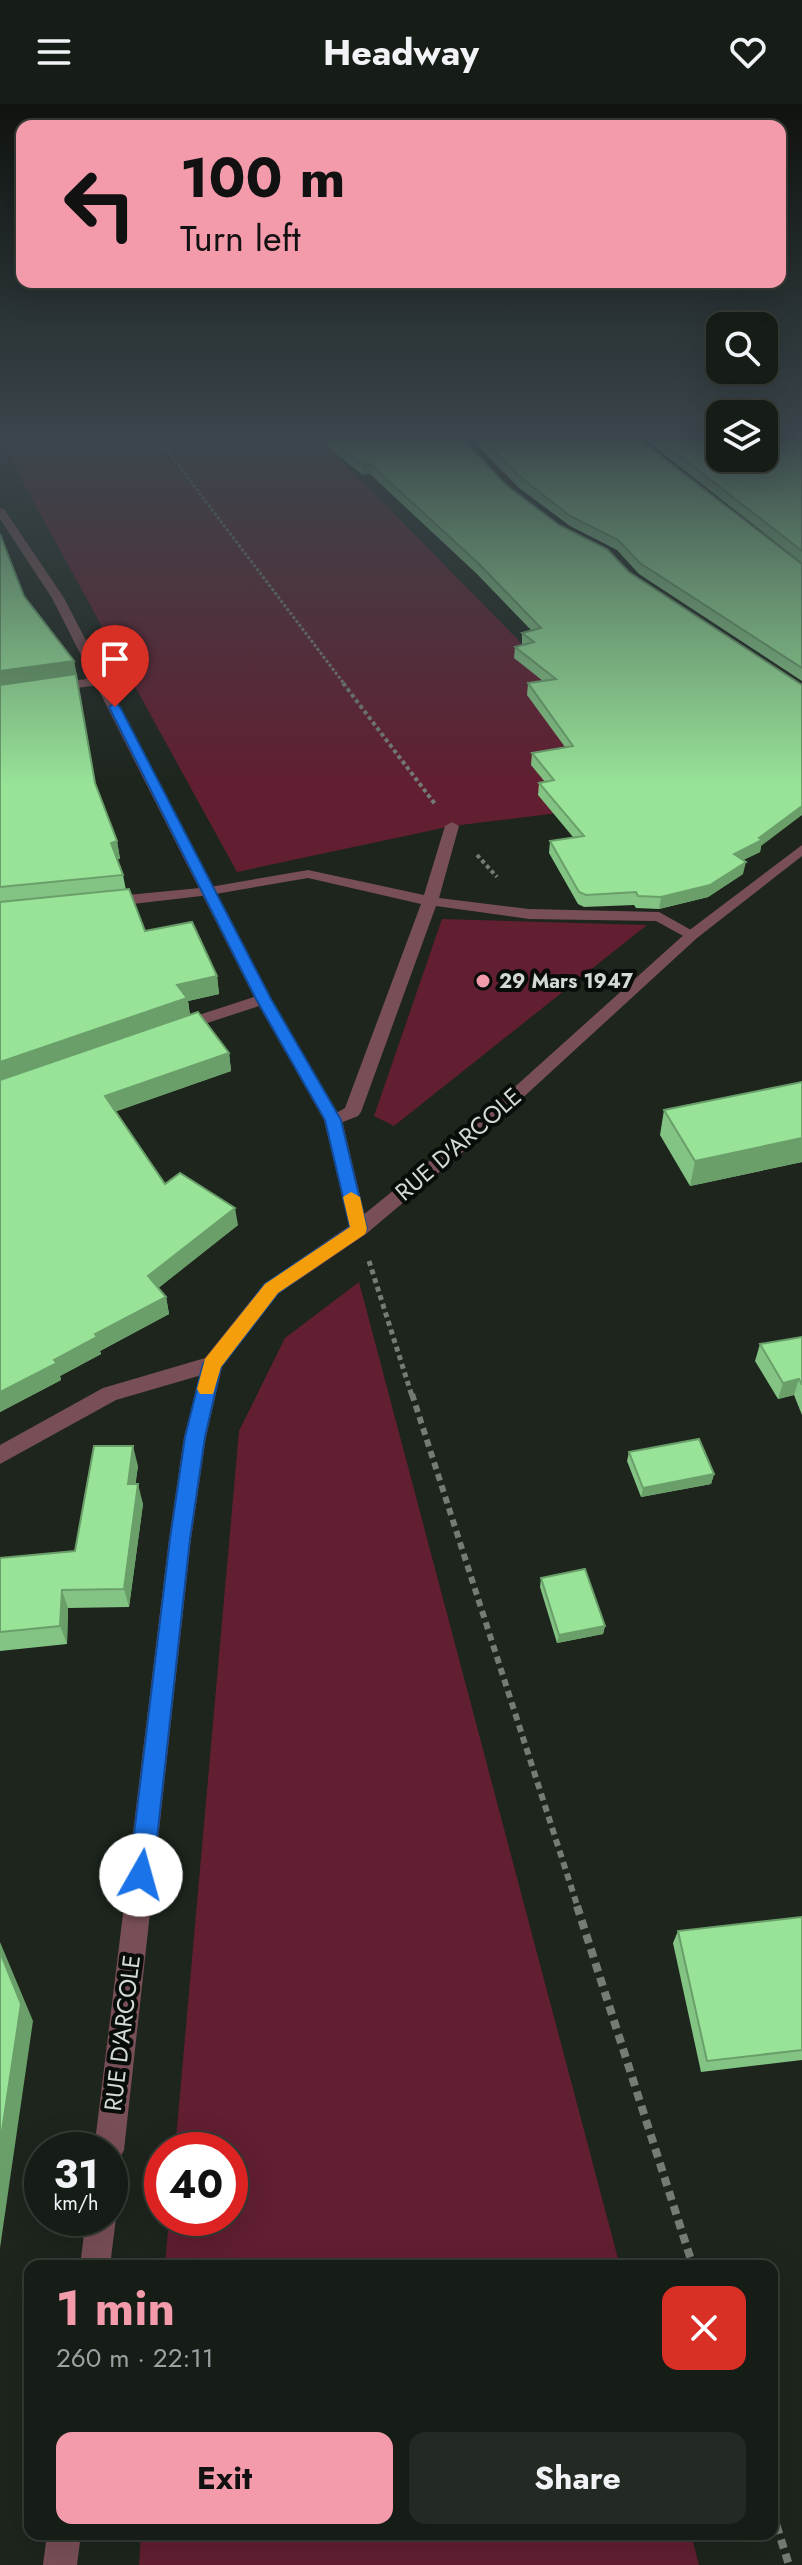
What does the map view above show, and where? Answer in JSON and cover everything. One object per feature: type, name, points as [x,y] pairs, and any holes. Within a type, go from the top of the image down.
[{"type":"street","points":[[30,556],[58,598],[263,999],[333,1120],[359,1229]]},
{"type":"street","points":[[0,695],[101,681]]},
{"type":"street","points":[[333,1120],[352,1112],[430,901],[452,826]]},
{"type":"street","name":"RUE D'ARCOLE","points":[[111,2132],[180,1539],[195,1437],[212,1364],[271,1289],[359,1229],[463,1143],[692,935],[802,849]]},
{"type":"street","points":[[90,904],[210,891],[308,874],[430,901],[529,914],[659,917],[692,935]]},
{"type":"street","points":[[161,1034],[263,999]]},
{"type":"street","points":[[0,1455],[110,1394],[212,1364]]},
{"type":"street","points":[[96,2260],[99,2236]]},
{"type":"street","points":[[60,2565],[63,2540]]},
{"type":"path","points":[[247,556],[452,826],[529,914]]},
{"type":"path","points":[[359,1229],[691,2260]]},
{"type":"path","points":[[778,2530],[789,2565]]},
{"type":"shaded area","points":[[63,556],[436,556],[618,742],[607,807],[452,826],[237,872]]},
{"type":"shaded area","points":[[442,919],[647,925],[394,1126],[374,1116]]},
{"type":"shaded area","points":[[359,1282],[618,2260],[166,2260],[168,2236],[248,2236],[248,2132],[177,2132],[239,1431],[285,1338]]},
{"type":"shaded area","points":[[141,2540],[693,2540],[699,2565],[139,2565]]},
{"type":"building","points":[[0,556],[8,556],[24,596],[74,661],[0,671]]},
{"type":"building","points":[[470,556],[614,556],[629,572],[802,685],[802,806],[759,838],[762,840],[734,854],[746,862],[710,885],[661,897],[638,896],[636,892],[586,895],[579,892],[550,841],[584,836],[539,783],[554,780],[532,753],[573,746],[528,683],[556,679],[515,647],[534,642],[522,633],[541,628]]},
{"type":"building","points":[[633,556],[791,556],[802,564],[802,668]]},
{"type":"building","points":[[76,674],[95,783],[117,841],[111,843],[123,875],[0,887],[0,685]]},
{"type":"building","points":[[129,889],[145,931],[192,922],[217,976],[177,985],[187,998],[0,1062],[0,902]]},
{"type":"building","points":[[198,1012],[229,1053],[105,1096],[165,1184],[180,1173],[235,1208],[148,1276],[166,1297],[95,1334],[97,1337],[54,1360],[57,1363],[0,1392],[0,1080]]},
{"type":"building","points":[[802,1082],[802,1138],[695,1161],[664,1110]]},
{"type":"building","points":[[802,1337],[802,1385],[799,1379],[783,1383],[760,1344]]},
{"type":"building","points":[[699,1439],[714,1474],[643,1488],[629,1452]]},
{"type":"building","points":[[94,1446],[133,1446],[128,1484],[138,1484],[124,1589],[62,1590],[60,1626],[0,1632],[0,1558],[75,1551]]},
{"type":"building","points":[[585,1569],[605,1626],[559,1635],[541,1578]]},
{"type":"building","points":[[802,1917],[802,2050],[707,2061],[678,1931]]},
{"type":"building","points":[[0,1952],[21,2004],[0,2144]]},
{"type":"slow traffic","points":[[206,1389],[212,1364],[271,1289],[359,1229],[351,1197]]},
{"type":"place","name":"29 Mars 1947","points":[[483,981]]},
{"type":"route","points":[[115,707],[263,999],[333,1120],[359,1229],[271,1289],[212,1364],[195,1437],[180,1539],[141,1875]]}]
